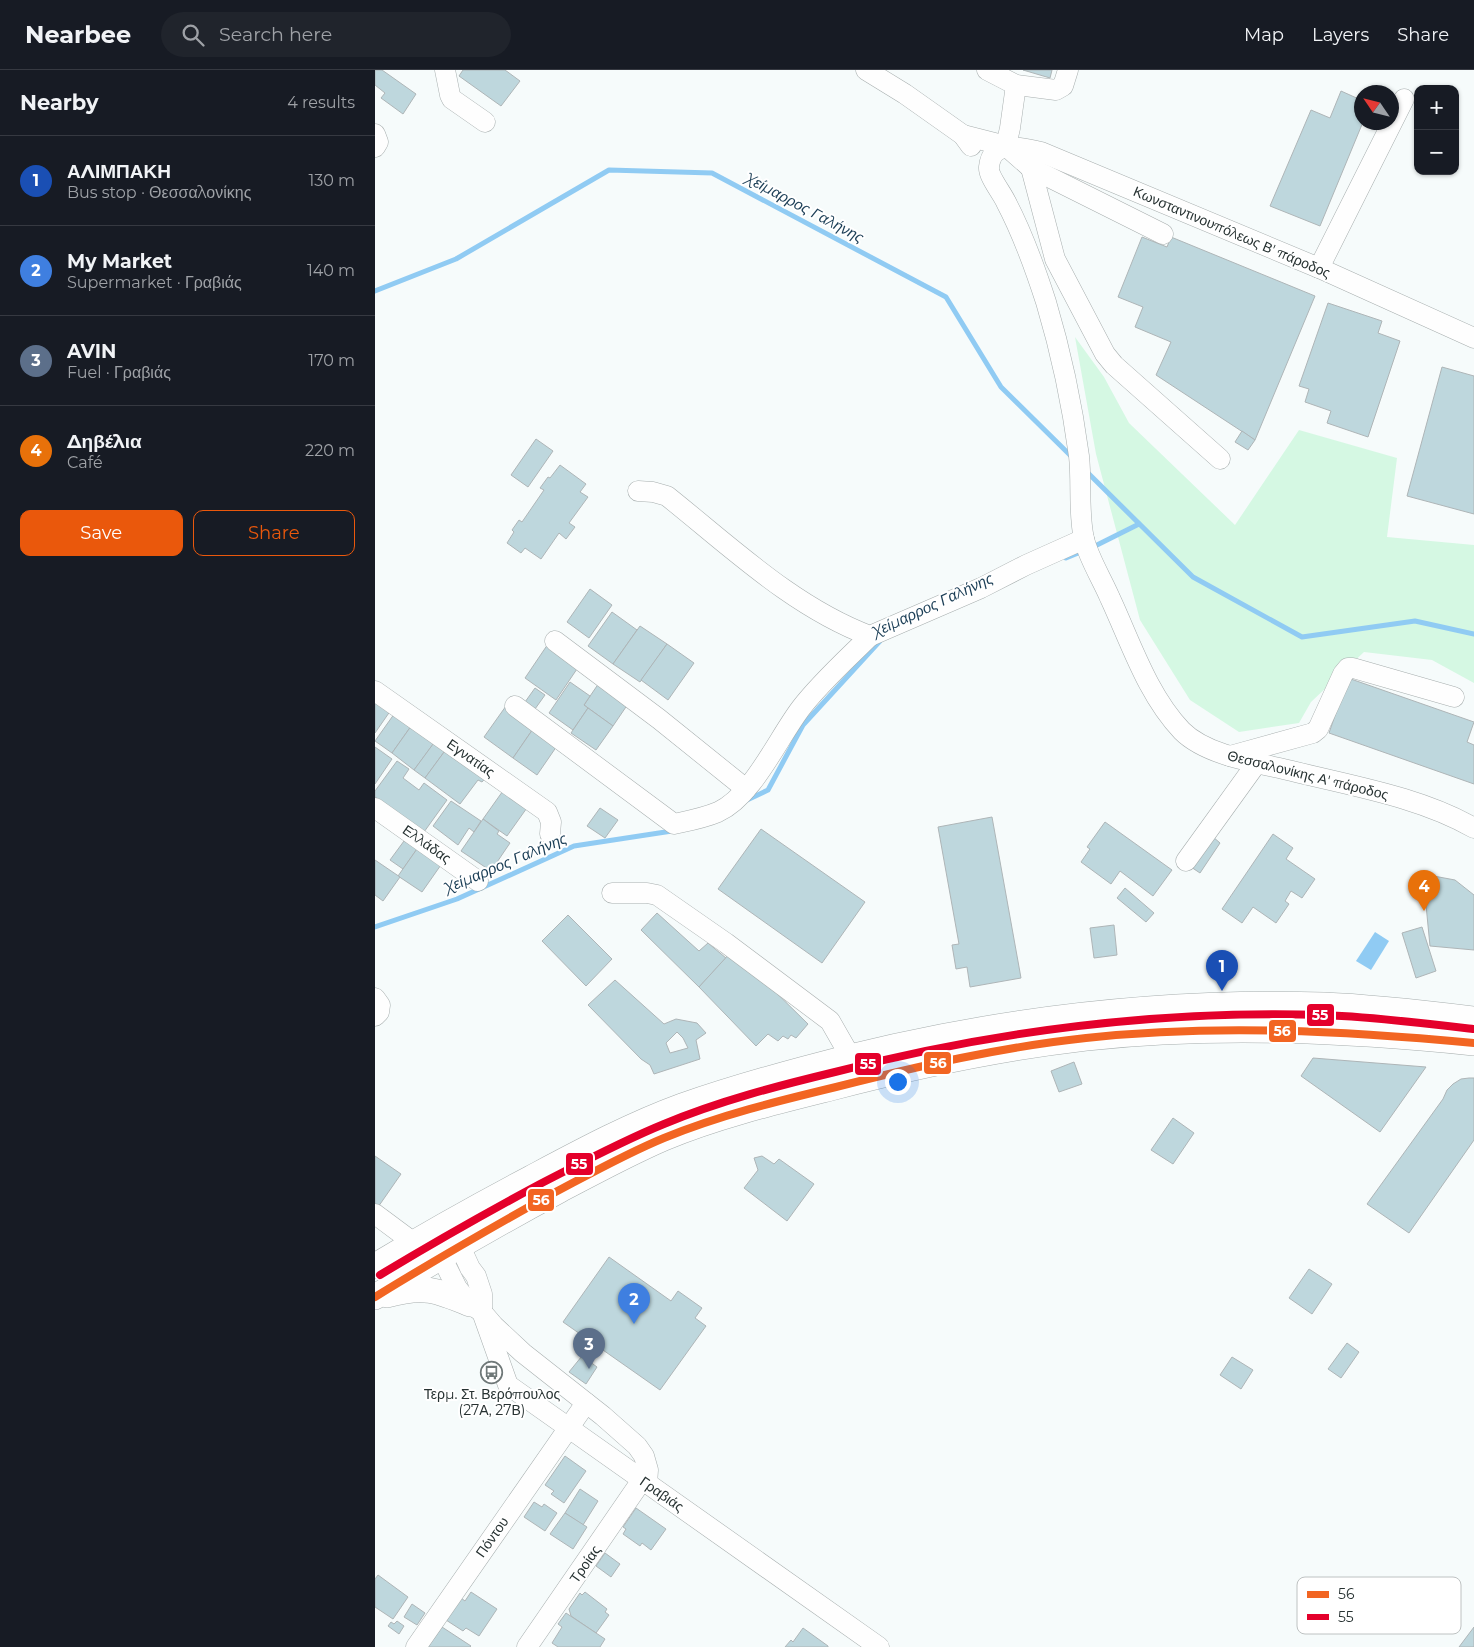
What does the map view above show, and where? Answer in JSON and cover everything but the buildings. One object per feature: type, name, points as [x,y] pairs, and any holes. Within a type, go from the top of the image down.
[{"type":"main road","points":[[375,1266],[431,1233],[621,1132],[680,1107],[746,1085],[881,1048],[981,1029],[1050,1019],[1223,1006],[1325,1005],[1474,1019]]},
{"type":"main road","points":[[375,1298],[451,1250],[584,1177],[667,1137],[767,1105],[895,1071],[997,1050],[1079,1039],[1182,1031],[1268,1030],[1325,1032],[1474,1043]]},
{"type":"main road","points":[[375,1298],[404,1291],[426,1289],[451,1296],[476,1308]]},
{"type":"street","points":[[445,70],[452,99],[485,122]]},
{"type":"street","points":[[866,70],[905,94],[963,135]]},
{"type":"street","points":[[987,70],[1016,85],[1056,90],[1063,86],[1068,70]]},
{"type":"street","points":[[990,164],[998,150],[1006,146],[1011,128],[1016,85]]},
{"type":"street","points":[[1319,268],[1404,100]]},
{"type":"street","points":[[375,134],[378,142],[375,147]]},
{"type":"street","name":"Κωνσταντινουπόλεως Β' πάροδος","points":[[963,135],[1006,146],[1041,152],[1319,268],[1474,338]]},
{"type":"street","name":"Θεσσαλονίκης Α' πάροδος","points":[[963,135],[990,164],[990,173],[1016,221],[1037,272],[1057,339],[1079,457],[1084,539],[1135,656],[1171,718],[1185,734],[1202,745],[1230,756],[1413,802],[1443,812],[1474,828]]},
{"type":"street","points":[[1006,146],[1031,168],[1163,234]]},
{"type":"street","points":[[1031,168],[1055,259],[1105,354],[1114,365],[1220,459]]},
{"type":"street","points":[[638,491],[653,492],[667,496],[781,587],[819,613],[844,626],[870,636]]},
{"type":"street","points":[[515,706],[674,824],[719,811],[733,802],[746,789],[801,708],[837,668],[870,636],[981,588],[1084,539]]},
{"type":"street","points":[[555,641],[659,719],[746,789]]},
{"type":"street","points":[[1230,756],[1313,732],[1318,728],[1343,674],[1348,668],[1454,697]]},
{"type":"street","name":"Εγνατίας","points":[[375,691],[547,812],[551,822],[550,834]]},
{"type":"street","points":[[1186,861],[1256,764]]},
{"type":"street","name":"Ελλάδας","points":[[375,808],[478,881]]},
{"type":"street","points":[[612,893],[647,893],[657,895],[726,943],[830,1021],[850,1056]]},
{"type":"street","points":[[375,998],[380,1005],[379,1012],[375,1016]]},
{"type":"street","points":[[375,1214],[431,1233]]},
{"type":"street","name":"Γραβιάς","points":[[431,1233],[451,1250],[457,1288],[476,1308],[507,1385],[870,1644]]},
{"type":"street","points":[[476,1308],[523,1353],[637,1446],[645,1456],[648,1470],[645,1482]]},
{"type":"street","name":"Πόντου","points":[[416,1647],[586,1403]]},
{"type":"street","name":"Τροίας","points":[[527,1647],[645,1482]]},
{"type":"green space","points":[[1075,337],[1104,377],[1129,423],[1235,525],[1299,430],[1397,458],[1387,537],[1474,545],[1474,683],[1432,660],[1364,652],[1311,702],[1299,723],[1239,732],[1190,700],[1140,620],[1096,454]]},
{"type":"water","points":[[1375,932],[1389,941],[1371,970],[1356,961]]},
{"type":"waterway","name":"Χείμαρρος Γαλήνης","points":[[375,291],[456,259],[609,170],[712,173],[946,297],[1001,387],[1072,457]]},
{"type":"waterway","name":"Χείμαρρος Γαλήνης","points":[[1087,472],[1193,577],[1302,637],[1415,621],[1474,634]]},
{"type":"waterway","name":"Χείμαρρος Γαλήνης","points":[[1091,548],[1139,524]]},
{"type":"waterway","name":"Χείμαρρος Γαλήνης","points":[[1066,558],[1083,551]]},
{"type":"waterway","name":"Χείμαρρος Γαλήνης","points":[[747,800],[768,790],[803,725],[880,641]]},
{"type":"waterway","name":"Χείμαρρος Γαλήνης","points":[[375,927],[457,899],[574,846],[672,831]]},
{"type":"transit line","name":"55","points":[[380,1275],[540,1184],[648,1131],[706,1108],[748,1095],[895,1058],[955,1045],[1077,1026],[1200,1016],[1324,1015],[1473,1029]]},
{"type":"transit line","name":"56","points":[[375,1297],[550,1195],[649,1144],[706,1122],[749,1109],[898,1072],[1023,1046],[1086,1038],[1183,1031],[1329,1032],[1474,1043]]},
{"type":"place","name":"Δηβέλια","points":[[1424,911]]},
{"type":"place","name":"ΑΛΙΜΠΑΚΗ","points":[[1222,991]]},
{"type":"place","name":"My Market","points":[[634,1324]]},
{"type":"place","name":"AVIN","points":[[589,1369]]},
{"type":"place","name":"Τερμ. Στ. Βερόπουλος (27Α, 27Β)","points":[[492,1372]]}]
